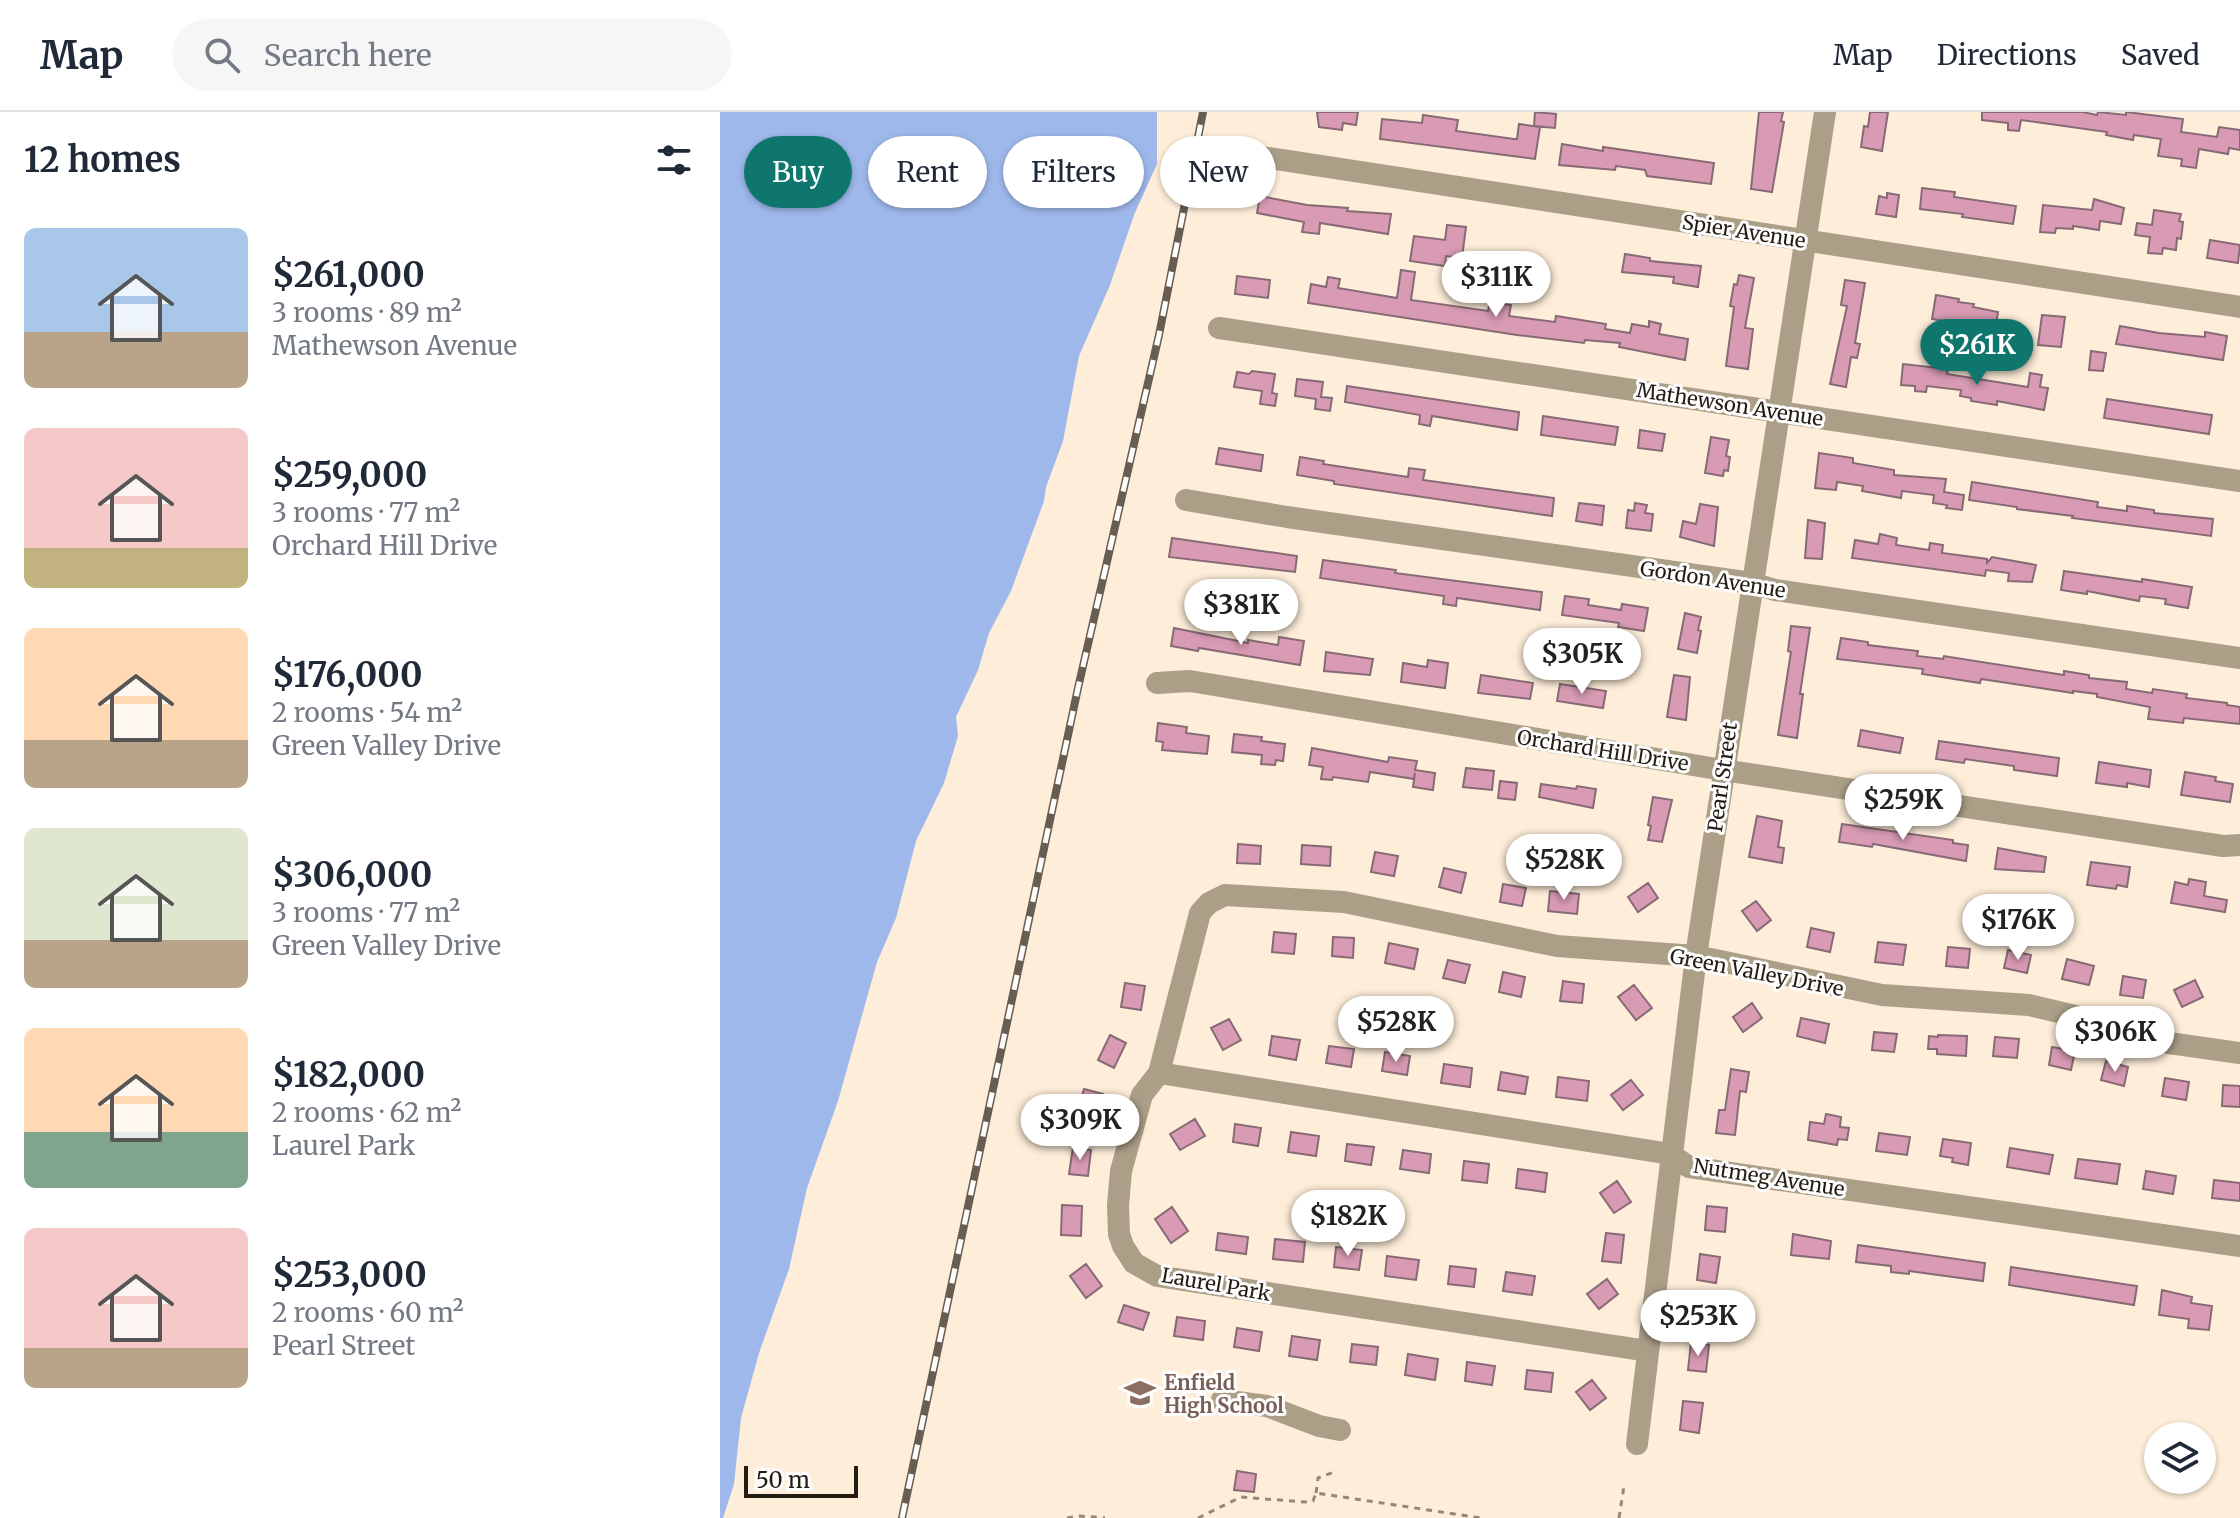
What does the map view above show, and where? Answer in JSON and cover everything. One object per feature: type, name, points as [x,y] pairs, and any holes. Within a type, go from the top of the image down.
[{"type":"street","name":"Pearl Street","points":[[1637,1444],[1696,956],[1825,112]]},
{"type":"street","name":"Spier Avenue","points":[[1276,159],[2240,307]]},
{"type":"street","name":"Mathewson Avenue","points":[[1219,328],[2240,481]]},
{"type":"street","name":"Gordon Avenue","points":[[1186,500],[2240,658]]},
{"type":"street","name":"Orchard Hill Drive","points":[[1157,683],[1190,681],[1723,770],[2223,846],[2240,845]]},
{"type":"street","name":"Green Valley Drive","points":[[1225,895],[1344,902],[1514,939],[1557,946],[1696,956],[1882,995],[2029,1005],[2169,1043],[2240,1053]]},
{"type":"street","name":"Laurel Park","points":[[1225,895],[1209,903],[1200,913],[1159,1073],[1142,1095],[1121,1171],[1119,1234],[1134,1263],[1157,1276],[1648,1351]]},
{"type":"street","name":"Nutmeg Avenue","points":[[1159,1073],[1672,1155],[1689,1167],[2240,1246]]},
{"type":"street","points":[[1222,1400],[1267,1406],[1319,1426],[1340,1430]]},
{"type":"path","points":[[1198,1518],[1241,1497],[1313,1501],[1318,1478],[1334,1472]]},
{"type":"path","points":[[1619,1518],[1624,1486]]},
{"type":"path","points":[[1316,1493],[1481,1518]]},
{"type":"path","points":[[1216,1518],[1218,1509]]},
{"type":"path","points":[[1067,1518],[1105,1518]]},
{"type":"water","points":[[720,112],[1157,112],[1157,164],[1144,193],[1144,136],[1003,136],[1003,208],[1137,208],[1110,285],[1079,356],[1063,441],[1044,501],[1011,591],[989,633],[978,670],[956,717],[958,736],[944,783],[916,841],[896,918],[877,962],[838,1101],[807,1188],[789,1269],[759,1353],[741,1418],[734,1484],[723,1518],[720,1518]]},
{"type":"building","points":[[1317,112],[1358,112],[1356,125],[1343,123],[1342,130],[1319,127]]},
{"type":"building","points":[[1535,112],[1556,114],[1555,128],[1534,126]]},
{"type":"building","points":[[1759,112],[1783,112],[1772,192],[1751,189]]},
{"type":"building","points":[[1870,112],[1888,112],[1882,151],[1861,147]]},
{"type":"building","points":[[1982,112],[2083,112],[2097,115],[2098,112],[2126,115],[2126,112],[2183,119],[2181,132],[2217,137],[2219,127],[2240,130],[2240,150],[2229,148],[2228,154],[2199,149],[2196,168],[2181,166],[2182,159],[2158,156],[2161,139],[2134,135],[2133,140],[2106,135],[2107,132],[2021,120],[2019,131],[2008,130],[2008,123],[1982,120]]},
{"type":"building","points":[[1423,115],[1458,120],[1456,131],[1514,139],[1517,139],[1519,124],[1540,127],[1535,159],[1380,139],[1382,119],[1422,123]]},
{"type":"building","points":[[1562,144],[1714,163],[1711,184],[1647,176],[1645,170],[1616,166],[1615,170],[1559,165]]},
{"type":"building","points":[[1922,188],[1955,192],[1954,197],[2016,206],[2013,224],[1920,209]]},
{"type":"building","points":[[1887,193],[1899,195],[1896,217],[1876,214],[1879,196],[1887,198]]},
{"type":"building","points":[[1276,199],[1348,208],[1347,211],[1391,214],[1388,234],[1320,223],[1319,234],[1302,232],[1304,222],[1257,213],[1258,208],[1276,208]]},
{"type":"building","points":[[2094,199],[2124,208],[2121,224],[2100,221],[2099,230],[2073,226],[2073,229],[2056,228],[2055,233],[2040,232],[2043,205],[2092,210]]},
{"type":"building","points":[[2154,210],[2181,214],[2181,239],[2177,238],[2176,250],[2163,248],[2162,254],[2148,253],[2150,237],[2135,235],[2137,223],[2152,225]]},
{"type":"building","points":[[1447,225],[1466,227],[1462,258],[1446,256],[1445,266],[1410,261],[1414,236],[1445,240]]},
{"type":"building","points":[[2210,240],[2240,245],[2238,263],[2207,258]]},
{"type":"building","points":[[1625,254],[1650,258],[1650,261],[1701,266],[1698,287],[1673,283],[1674,277],[1622,272]]},
{"type":"building","points":[[1401,270],[1415,272],[1411,300],[1488,311],[1490,302],[1511,305],[1509,316],[1555,322],[1556,316],[1606,324],[1605,329],[1630,333],[1632,324],[1649,327],[1649,321],[1661,324],[1659,334],[1688,339],[1685,360],[1619,347],[1620,343],[1585,340],[1584,343],[1517,335],[1308,303],[1311,284],[1326,287],[1328,277],[1340,279],[1338,288],[1397,298]]},
{"type":"building","points":[[1739,275],[1754,278],[1745,328],[1753,329],[1748,369],[1726,366],[1734,307],[1730,306]]},
{"type":"building","points":[[1237,276],[1270,280],[1268,298],[1235,294]]},
{"type":"building","points":[[1845,280],[1865,283],[1855,343],[1860,344],[1857,358],[1851,357],[1846,387],[1830,384],[1847,306],[1841,305]]},
{"type":"building","points":[[1936,295],[1998,312],[1995,330],[1932,319]]},
{"type":"building","points":[[2042,315],[2065,317],[2061,347],[2038,345]]},
{"type":"building","points":[[2120,326],[2159,333],[2205,337],[2205,332],[2227,336],[2223,360],[2116,344]]},
{"type":"building","points":[[2091,351],[2106,353],[2103,371],[2089,370]]},
{"type":"building","points":[[1903,364],[1948,369],[1947,374],[2028,387],[2030,373],[2042,375],[2040,387],[2048,388],[2044,410],[1997,401],[1997,405],[1971,401],[1971,398],[1960,396],[1961,390],[1927,386],[1926,392],[1915,391],[1915,386],[1901,385]]},
{"type":"building","points":[[1252,371],[1275,374],[1272,393],[1277,394],[1275,406],[1260,404],[1262,391],[1234,387],[1237,372],[1249,374]]},
{"type":"building","points":[[1297,379],[1323,382],[1321,397],[1332,398],[1330,411],[1315,409],[1316,399],[1295,396]]},
{"type":"building","points":[[1347,386],[1519,412],[1517,430],[1432,416],[1430,426],[1419,424],[1420,415],[1345,402]]},
{"type":"building","points":[[2107,399],[2212,415],[2209,434],[2104,418]]},
{"type":"building","points":[[1543,416],[1618,427],[1615,445],[1541,435]]},
{"type":"building","points":[[1640,430],[1665,434],[1662,451],[1638,448]]},
{"type":"building","points":[[1711,437],[1729,440],[1726,456],[1730,457],[1728,471],[1724,470],[1723,476],[1705,473]]},
{"type":"building","points":[[1219,448],[1263,455],[1261,471],[1216,464]]},
{"type":"building","points":[[1819,453],[1853,458],[1853,463],[1894,470],[1894,475],[1946,479],[1944,492],[1964,495],[1962,510],[1933,503],[1934,495],[1902,491],[1901,498],[1862,491],[1863,486],[1837,482],[1836,490],[1815,488]]},
{"type":"building","points":[[1300,457],[1324,461],[1323,464],[1408,477],[1409,468],[1425,470],[1423,480],[1554,498],[1552,516],[1334,484],[1334,481],[1297,475]]},
{"type":"building","points":[[1972,482],[2098,502],[2097,507],[2127,511],[2127,506],[2154,510],[2154,513],[2213,519],[2211,536],[2072,518],[1969,500]]},
{"type":"building","points":[[1579,503],[1604,506],[1602,525],[1576,521]]},
{"type":"building","points":[[1635,503],[1647,505],[1645,513],[1653,514],[1651,531],[1626,528],[1628,510],[1634,511]]},
{"type":"building","points":[[1700,504],[1718,507],[1714,546],[1680,537],[1683,521],[1696,524]]},
{"type":"building","points":[[1808,520],[1825,523],[1822,559],[1805,558]]},
{"type":"building","points":[[1880,534],[1897,538],[1896,545],[1929,550],[1930,543],[1943,545],[1942,553],[1987,559],[1987,563],[1992,557],[2036,565],[2032,582],[2008,581],[2009,573],[1986,570],[1985,576],[1852,558],[1855,540],[1878,544]]},
{"type":"building","points":[[1172,538],[1297,556],[1295,572],[1169,557]]},
{"type":"building","points":[[1323,560],[1396,570],[1395,573],[1542,592],[1540,610],[1457,598],[1456,606],[1443,604],[1444,596],[1320,578]]},
{"type":"building","points":[[2064,571],[2192,587],[2188,608],[2165,604],[2166,599],[2140,596],[2139,601],[2087,591],[2087,594],[2061,590]]},
{"type":"building","points":[[1565,596],[1589,599],[1588,605],[1621,610],[1622,604],[1648,608],[1644,631],[1618,627],[1619,623],[1562,615]]},
{"type":"building","points":[[1685,613],[1701,617],[1697,653],[1678,649]]},
{"type":"building","points":[[1791,626],[1810,628],[1797,738],[1778,735],[1791,652],[1788,651]]},
{"type":"building","points":[[1174,628],[1248,643],[1248,640],[1278,645],[1279,637],[1304,641],[1300,665],[1171,646]]},
{"type":"building","points":[[1841,638],[1868,642],[1868,645],[1918,651],[1917,656],[1943,659],[1944,656],[2064,675],[2064,671],[2089,675],[2089,678],[2127,682],[2126,689],[2187,694],[2186,698],[2240,707],[2240,724],[2184,718],[2183,723],[2148,719],[2150,707],[2097,697],[2097,694],[1981,679],[1980,683],[1922,674],[1923,669],[1837,659]]},
{"type":"building","points":[[1326,652],[1373,659],[1370,675],[1324,671]]},
{"type":"building","points":[[1428,660],[1448,663],[1445,688],[1401,682],[1403,663],[1427,667]]},
{"type":"building","points":[[1481,675],[1533,683],[1530,699],[1478,693]]},
{"type":"building","points":[[1674,675],[1690,677],[1686,720],[1667,717]]},
{"type":"building","points":[[1560,684],[1606,691],[1603,708],[1557,701]]},
{"type":"building","points":[[1158,723],[1187,727],[1186,733],[1209,736],[1207,754],[1162,750],[1163,742],[1156,741]]},
{"type":"building","points":[[1861,730],[1903,738],[1900,753],[1858,746]]},
{"type":"building","points":[[1234,734],[1262,737],[1261,741],[1285,744],[1283,761],[1276,760],[1275,765],[1261,764],[1262,755],[1232,752]]},
{"type":"building","points":[[1939,741],[2059,758],[2057,776],[1965,759],[1964,763],[1936,759]]},
{"type":"building","points":[[1312,748],[1388,762],[1389,757],[1417,761],[1415,770],[1435,773],[1433,790],[1413,787],[1415,773],[1414,779],[1370,772],[1368,782],[1333,777],[1332,780],[1321,779],[1323,767],[1309,765]]},
{"type":"building","points":[[2099,762],[2151,770],[2149,787],[2096,783]]},
{"type":"building","points":[[1466,768],[1494,771],[1492,790],[1463,787]]},
{"type":"building","points":[[2185,772],[2216,777],[2215,781],[2233,784],[2230,802],[2181,795]]},
{"type":"building","points":[[1500,781],[1517,783],[1515,800],[1498,798]]},
{"type":"building","points":[[1541,784],[1596,789],[1593,808],[1539,797]]},
{"type":"building","points":[[1653,797],[1672,800],[1662,842],[1648,840]]},
{"type":"building","points":[[1757,816],[1782,821],[1778,847],[1784,848],[1782,863],[1749,857]]},
{"type":"building","points":[[1842,824],[1953,840],[1953,843],[1968,845],[1966,861],[1873,844],[1872,847],[1839,842]]},
{"type":"building","points":[[1238,844],[1261,846],[1260,864],[1237,863]]},
{"type":"building","points":[[1302,845],[1331,847],[1330,866],[1301,864]]},
{"type":"building","points":[[1998,848],[2046,857],[2044,872],[1995,869]]},
{"type":"building","points":[[1375,852],[1398,856],[1394,876],[1371,872]]},
{"type":"building","points":[[2091,862],[2130,867],[2127,887],[2117,885],[2116,889],[2087,885]]},
{"type":"building","points":[[1444,868],[1466,873],[1461,893],[1439,887]]},
{"type":"building","points":[[2189,879],[2206,882],[2204,896],[2227,900],[2225,912],[2171,903],[2175,882],[2188,885]]},
{"type":"building","points":[[1648,883],[1658,898],[1638,912],[1628,897]]},
{"type":"building","points":[[1503,884],[1526,888],[1522,906],[1500,902]]},
{"type":"building","points":[[1550,891],[1579,894],[1577,914],[1548,911]]},
{"type":"building","points":[[1756,901],[1771,920],[1757,931],[1742,911]]},
{"type":"building","points":[[1811,928],[1834,933],[1830,952],[1807,947]]},
{"type":"building","points":[[1274,932],[1296,934],[1294,954],[1272,952]]},
{"type":"building","points":[[1333,937],[1354,938],[1353,958],[1332,956]]},
{"type":"building","points":[[1878,942],[1906,945],[1903,965],[1875,962]]},
{"type":"building","points":[[1389,943],[1418,949],[1414,969],[1385,963]]},
{"type":"building","points":[[1948,947],[1970,949],[1968,968],[1946,966]]},
{"type":"building","points":[[2008,950],[2031,955],[2027,973],[2004,968]]},
{"type":"building","points":[[2067,959],[2094,966],[2089,985],[2062,979]]},
{"type":"building","points":[[1448,960],[1470,965],[1465,983],[1443,978]]},
{"type":"building","points":[[1503,972],[1525,977],[1521,997],[1499,992]]},
{"type":"building","points":[[2123,976],[2146,980],[2143,998],[2120,995]]},
{"type":"building","points":[[2195,980],[2203,997],[2182,1007],[2174,990]]},
{"type":"building","points":[[1563,981],[1584,984],[1582,1003],[1560,1001]]},
{"type":"building","points":[[1125,983],[1145,986],[1141,1010],[1121,1007]]},
{"type":"building","points":[[1634,985],[1652,1008],[1636,1020],[1618,997]]},
{"type":"building","points":[[1752,1003],[1762,1018],[1743,1032],[1733,1017]]},
{"type":"building","points":[[1801,1018],[1829,1024],[1825,1043],[1797,1036]]},
{"type":"building","points":[[1229,1019],[1241,1040],[1223,1050],[1211,1028]]},
{"type":"building","points":[[1874,1032],[1897,1034],[1894,1052],[1872,1050]]},
{"type":"building","points":[[1110,1035],[1126,1043],[1114,1068],[1098,1060]]},
{"type":"building","points":[[1272,1036],[1300,1040],[1296,1060],[1269,1055]]},
{"type":"building","points":[[1929,1036],[1967,1036],[1966,1056],[1937,1054],[1937,1049],[1928,1049]]},
{"type":"building","points":[[1995,1037],[2019,1039],[2017,1058],[1993,1056]]},
{"type":"building","points":[[1329,1046],[1354,1049],[1351,1067],[1326,1063]]},
{"type":"building","points":[[2052,1047],[2075,1051],[2071,1070],[2049,1065]]},
{"type":"building","points":[[1385,1052],[1410,1056],[1407,1075],[1382,1071]]},
{"type":"building","points":[[2106,1061],[2128,1067],[2124,1086],[2101,1080]]},
{"type":"building","points":[[1444,1064],[1472,1068],[1470,1087],[1441,1083]]},
{"type":"building","points":[[1731,1069],[1749,1072],[1746,1092],[1740,1091],[1735,1135],[1716,1133],[1719,1110],[1725,1110]]},
{"type":"building","points":[[1501,1072],[1528,1077],[1525,1094],[1498,1090]]},
{"type":"building","points":[[1558,1077],[1589,1081],[1587,1101],[1556,1097]]},
{"type":"building","points":[[2165,1078],[2189,1082],[2186,1100],[2162,1096]]},
{"type":"building","points":[[1631,1080],[1643,1095],[1623,1110],[1611,1095]]},
{"type":"building","points":[[2223,1085],[2240,1086],[2240,1107],[2222,1106]]},
{"type":"building","points":[[1084,1089],[1103,1094],[1096,1118],[1077,1113]]},
{"type":"building","points":[[1826,1114],[1841,1117],[1840,1127],[1849,1128],[1847,1140],[1838,1139],[1837,1145],[1808,1140],[1810,1122],[1824,1124]]},
{"type":"building","points":[[1195,1119],[1205,1136],[1180,1150],[1170,1134]]},
{"type":"building","points":[[1235,1124],[1261,1128],[1258,1146],[1233,1142]]},
{"type":"building","points":[[1291,1132],[1319,1136],[1316,1156],[1288,1152]]},
{"type":"building","points":[[1879,1133],[1910,1137],[1907,1155],[1876,1151]]},
{"type":"building","points":[[1943,1139],[1971,1143],[1968,1165],[1940,1156]]},
{"type":"building","points":[[1347,1144],[1374,1147],[1371,1165],[1345,1161]]},
{"type":"building","points":[[1073,1147],[1091,1150],[1088,1176],[1069,1174]]},
{"type":"building","points":[[2010,1148],[2053,1155],[2049,1174],[2007,1167]]},
{"type":"building","points":[[1403,1150],[1431,1154],[1429,1173],[1400,1169]]},
{"type":"building","points":[[2078,1159],[2120,1164],[2117,1184],[2075,1178]]},
{"type":"building","points":[[1464,1161],[1489,1164],[1487,1183],[1462,1180]]},
{"type":"building","points":[[1518,1169],[1547,1173],[1545,1192],[1516,1188]]},
{"type":"building","points":[[2146,1171],[2176,1176],[2173,1194],[2143,1189]]},
{"type":"building","points":[[2214,1180],[2240,1183],[2240,1201],[2212,1198]]},
{"type":"building","points":[[1617,1181],[1631,1202],[1614,1213],[1600,1193]]},
{"type":"building","points":[[1062,1205],[1082,1206],[1081,1236],[1061,1235]]},
{"type":"building","points":[[1707,1206],[1727,1208],[1725,1232],[1705,1230]]},
{"type":"building","points":[[1172,1207],[1188,1231],[1171,1243],[1155,1219]]},
{"type":"building","points":[[1218,1233],[1248,1237],[1246,1254],[1216,1250]]},
{"type":"building","points":[[1606,1233],[1624,1235],[1621,1263],[1602,1261]]},
{"type":"building","points":[[1793,1234],[1831,1241],[1829,1259],[1791,1255]]},
{"type":"building","points":[[1275,1239],[1305,1242],[1303,1262],[1273,1259]]},
{"type":"building","points":[[1858,1245],[1985,1263],[1983,1281],[1909,1271],[1909,1274],[1891,1272],[1891,1266],[1856,1262]]},
{"type":"building","points":[[1336,1247],[1362,1250],[1359,1270],[1334,1267]]},
{"type":"building","points":[[1700,1254],[1720,1257],[1716,1283],[1697,1280]]},
{"type":"building","points":[[1387,1256],[1419,1260],[1416,1280],[1385,1276]]},
{"type":"building","points":[[1086,1264],[1102,1286],[1086,1298],[1070,1276]]},
{"type":"building","points":[[1450,1266],[1476,1269],[1474,1287],[1448,1284]]},
{"type":"building","points":[[2011,1267],[2137,1286],[2134,1305],[2009,1285]]},
{"type":"building","points":[[1506,1272],[1535,1276],[1532,1295],[1503,1291]]},
{"type":"building","points":[[1607,1279],[1618,1294],[1599,1309],[1587,1294]]},
{"type":"building","points":[[2162,1290],[2192,1297],[2191,1303],[2212,1306],[2209,1330],[2188,1328],[2189,1319],[2159,1315]]},
{"type":"building","points":[[1124,1305],[1149,1313],[1143,1330],[1118,1322]]},
{"type":"building","points":[[1177,1317],[1205,1321],[1203,1340],[1174,1336]]},
{"type":"building","points":[[1237,1328],[1262,1332],[1259,1351],[1234,1347]]},
{"type":"building","points":[[1292,1336],[1320,1340],[1317,1360],[1289,1356]]},
{"type":"building","points":[[1691,1343],[1709,1345],[1706,1372],[1688,1370]]},
{"type":"building","points":[[1352,1344],[1378,1347],[1376,1365],[1350,1362]]},
{"type":"building","points":[[1408,1354],[1438,1359],[1435,1380],[1405,1375]]},
{"type":"building","points":[[1467,1362],[1495,1366],[1492,1385],[1465,1381]]},
{"type":"building","points":[[1527,1370],[1553,1373],[1551,1392],[1525,1389]]},
{"type":"building","points":[[1592,1380],[1606,1398],[1590,1410],[1576,1392]]},
{"type":"building","points":[[1683,1401],[1703,1403],[1699,1433],[1680,1430]]},
{"type":"building","points":[[1237,1471],[1256,1474],[1254,1492],[1234,1490]]},
{"type":"railway","points":[[902,1518],[1078,688],[1159,335],[1203,112]]},
{"type":"place","name":"Enfield High School","points":[[1140,1393]]}]
